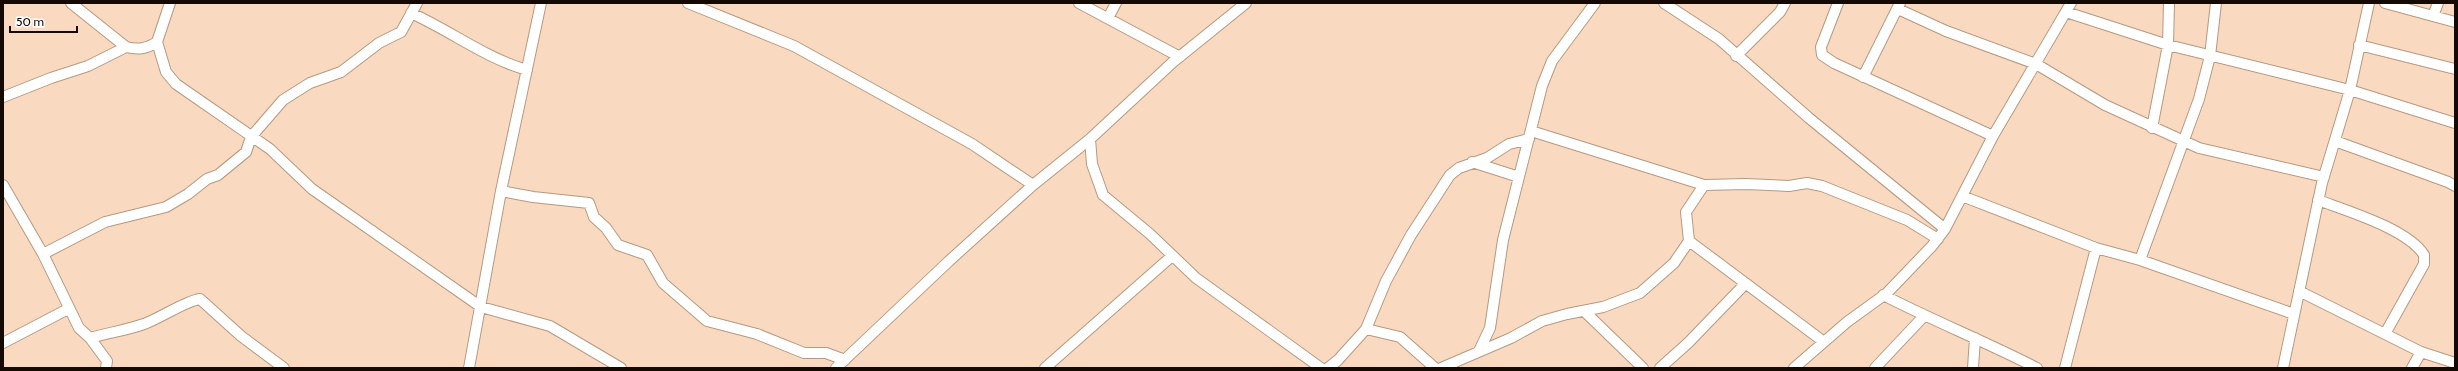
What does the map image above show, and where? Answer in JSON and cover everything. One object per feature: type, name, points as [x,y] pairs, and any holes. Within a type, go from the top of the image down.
[{"type":"street","points":[[71,3],[126,47],[136,49],[147,48],[157,42]]},
{"type":"street","points":[[170,3],[157,42],[166,72],[176,84],[270,149],[312,189],[481,306],[550,326],[622,368]]},
{"type":"street","points":[[43,254],[105,222],[166,207],[188,194],[207,179],[218,175],[246,152],[251,137],[283,100],[310,82],[341,72],[379,43],[401,32],[417,3]]},
{"type":"street","points":[[469,368],[501,191],[542,3]]},
{"type":"street","points":[[688,3],[794,46],[972,144],[1033,185]]},
{"type":"street","points":[[1079,3],[1180,57]]},
{"type":"street","points":[[1108,18],[1116,3]]},
{"type":"street","points":[[836,368],[949,261],[1033,185],[1090,139],[1180,57],[1246,3]]},
{"type":"street","points":[[1479,351],[1490,328],[1503,240],[1542,86],[1552,61],[1595,3]]},
{"type":"street","points":[[1664,3],[1719,39],[1736,56],[1945,229]]},
{"type":"street","points":[[1736,56],[1780,12],[1785,3]]},
{"type":"street","points":[[1838,3],[1821,47],[1822,54],[1834,63],[1993,136]]},
{"type":"street","points":[[1794,368],[1883,295],[1914,266],[1938,239],[1945,229],[1993,136],[2071,3]]},
{"type":"street","points":[[2152,128],[2168,45],[2169,3]]},
{"type":"street","points":[[2140,260],[2182,141],[2199,99],[2210,56],[2216,3]]},
{"type":"street","points":[[2283,368],[2318,200],[2350,90],[2369,3]]},
{"type":"street","points":[[2385,3],[2455,22]]},
{"type":"street","points":[[2433,16],[2438,3]]},
{"type":"street","points":[[1863,76],[1899,6],[1946,31],[2036,64],[2105,105],[2182,141],[2216,154],[2324,177]]},
{"type":"street","points":[[2066,12],[2168,45],[2350,90],[2455,122]]},
{"type":"street","points":[[412,13],[493,58],[527,70]]},
{"type":"street","points":[[2359,45],[2455,69]]},
{"type":"street","points":[[3,98],[51,78],[88,66],[126,47]]},
{"type":"street","points":[[1328,368],[1338,360],[1366,328],[1386,281],[1411,235],[1450,175],[1459,168],[1486,158],[1509,144],[1530,135],[1704,185],[1746,184],[1789,186],[1807,183],[1822,186],[1907,220],[1938,239]]},
{"type":"street","points":[[1090,139],[1092,164],[1103,195],[1150,234],[1196,278],[1321,368]]},
{"type":"street","points":[[2336,141],[2448,182],[2455,186]]},
{"type":"street","points":[[1472,162],[1520,177]]},
{"type":"street","points":[[3,185],[43,254],[68,309],[79,328],[90,338],[107,361],[106,368]]},
{"type":"street","points":[[1441,368],[1511,338],[1542,321],[1616,303],[1640,293],[1674,263],[1689,241],[1686,212],[1704,185]]},
{"type":"street","points":[[501,191],[533,197],[589,203],[594,217],[606,228],[613,240],[625,248],[647,255],[663,283],[707,321],[757,334],[804,354],[826,353],[845,360]]},
{"type":"street","points":[[1962,196],[2096,248],[2140,260],[2294,314]]},
{"type":"street","points":[[2318,200],[2380,223],[2416,246],[2424,255],[2424,264],[2386,332]]},
{"type":"street","points":[[1689,241],[1824,342]]},
{"type":"street","points":[[2065,368],[2096,248]]},
{"type":"street","points":[[1045,368],[1172,256]]},
{"type":"street","points":[[1660,368],[1688,343],[1745,284]]},
{"type":"street","points":[[2299,291],[2386,332],[2421,352],[2455,363]]},
{"type":"street","points":[[1883,295],[1924,316],[1975,338],[2037,368]]},
{"type":"street","points":[[90,338],[144,324],[183,307],[192,300],[200,299],[241,336],[284,368]]},
{"type":"street","points":[[3,343],[68,309]]},
{"type":"street","points":[[1584,312],[1643,368]]},
{"type":"street","points":[[1875,368],[1924,316]]},
{"type":"street","points":[[1366,328],[1400,337],[1435,368]]},
{"type":"street","points":[[1974,367],[1975,338]]},
{"type":"street","points":[[2412,368],[2421,352]]}]
